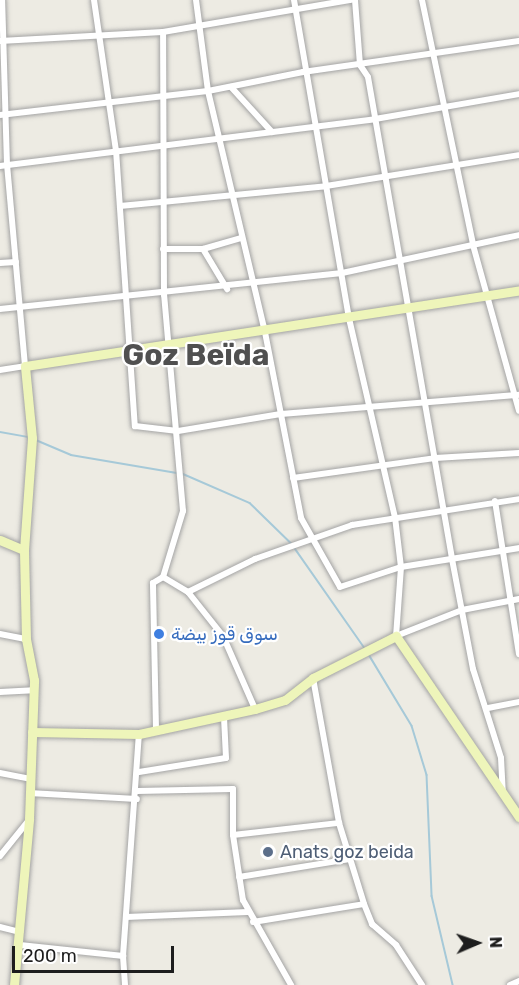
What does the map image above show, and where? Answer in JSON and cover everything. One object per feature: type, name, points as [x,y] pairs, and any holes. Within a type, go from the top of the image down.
[{"type":"main road","points":[[15,985],[29,819],[33,690],[26,639],[24,550],[32,438],[25,366],[133,351],[264,327],[406,305],[519,290]]},
{"type":"main road","points":[[0,540],[24,550]]},
{"type":"main road","points":[[32,732],[139,734],[255,709],[285,700],[314,678],[396,636],[519,817]]},
{"type":"street","points":[[0,370],[25,366],[16,262],[4,165],[2,0]]},
{"type":"street","points":[[94,0],[111,103],[116,150],[133,351],[135,426],[178,431],[282,414],[517,395]]},
{"type":"street","points":[[196,0],[208,91],[241,238],[264,327],[301,519],[340,587],[401,567],[519,548]]},
{"type":"street","points":[[294,0],[303,72],[316,127],[348,314],[385,465],[394,517],[401,567],[396,636],[462,610],[515,600]]},
{"type":"street","points":[[2,41],[100,38],[163,32],[353,0],[360,65],[368,77],[398,262],[426,402],[452,559],[473,669],[488,708],[501,758],[503,793]]},
{"type":"street","points":[[422,0],[473,245],[517,395],[519,411]]},
{"type":"street","points":[[156,729],[153,583],[163,577],[183,511],[178,431],[167,344],[164,295],[163,32]]},
{"type":"street","points":[[3,115],[208,91],[303,72],[519,41]]},
{"type":"street","points":[[231,87],[272,132]]},
{"type":"street","points":[[4,165],[164,142],[375,119],[519,94]]},
{"type":"street","points":[[120,206],[163,204],[326,186],[457,167],[519,155]]},
{"type":"street","points":[[0,309],[227,289],[342,273],[519,235]]},
{"type":"street","points":[[163,249],[203,249],[241,238]]},
{"type":"street","points":[[203,249],[227,289]]},
{"type":"street","points":[[0,263],[16,262]]},
{"type":"street","points":[[292,478],[435,458],[519,453]]},
{"type":"street","points":[[188,592],[255,558],[313,537],[394,517],[519,499]]},
{"type":"street","points":[[495,501],[515,600],[519,654]]},
{"type":"street","points":[[163,577],[188,592],[233,650],[255,709]]},
{"type":"street","points":[[0,634],[26,639]]},
{"type":"street","points":[[314,678],[339,823],[364,904],[372,924],[396,945],[422,985]]},
{"type":"street","points":[[0,692],[33,690]]},
{"type":"street","points":[[488,708],[519,702]]},
{"type":"street","points":[[139,772],[226,758],[224,717]]},
{"type":"street","points":[[125,985],[123,956],[139,772],[139,734]]},
{"type":"street","points":[[0,773],[30,779]]},
{"type":"street","points":[[137,791],[233,789],[233,835],[239,878],[248,912],[291,985]]},
{"type":"street","points":[[29,793],[137,799]]},
{"type":"street","points":[[0,856],[29,819]]},
{"type":"street","points":[[233,835],[339,823]]},
{"type":"street","points":[[239,878],[350,859]]},
{"type":"street","points":[[253,922],[364,904]]},
{"type":"street","points":[[126,917],[248,912]]},
{"type":"street","points":[[0,927],[21,932]]},
{"type":"street","points":[[20,945],[123,956]]},
{"type":"street","points":[[510,985],[519,981]]},
{"type":"waterway","points":[[0,432],[29,437]]},
{"type":"waterway","points":[[36,440],[71,455],[176,473]]},
{"type":"waterway","points":[[181,473],[250,503],[292,544]]},
{"type":"waterway","points":[[294,547],[364,647]]},
{"type":"waterway","points":[[368,653],[412,726],[427,775],[432,896],[453,985]]},
{"type":"place","name":"سوق قوز بيضة","points":[[159,634]]},
{"type":"place","name":"Anats goz beida","points":[[268,852]]},
{"type":"district","name":"Goz Beïda","points":[[196,355]]}]
